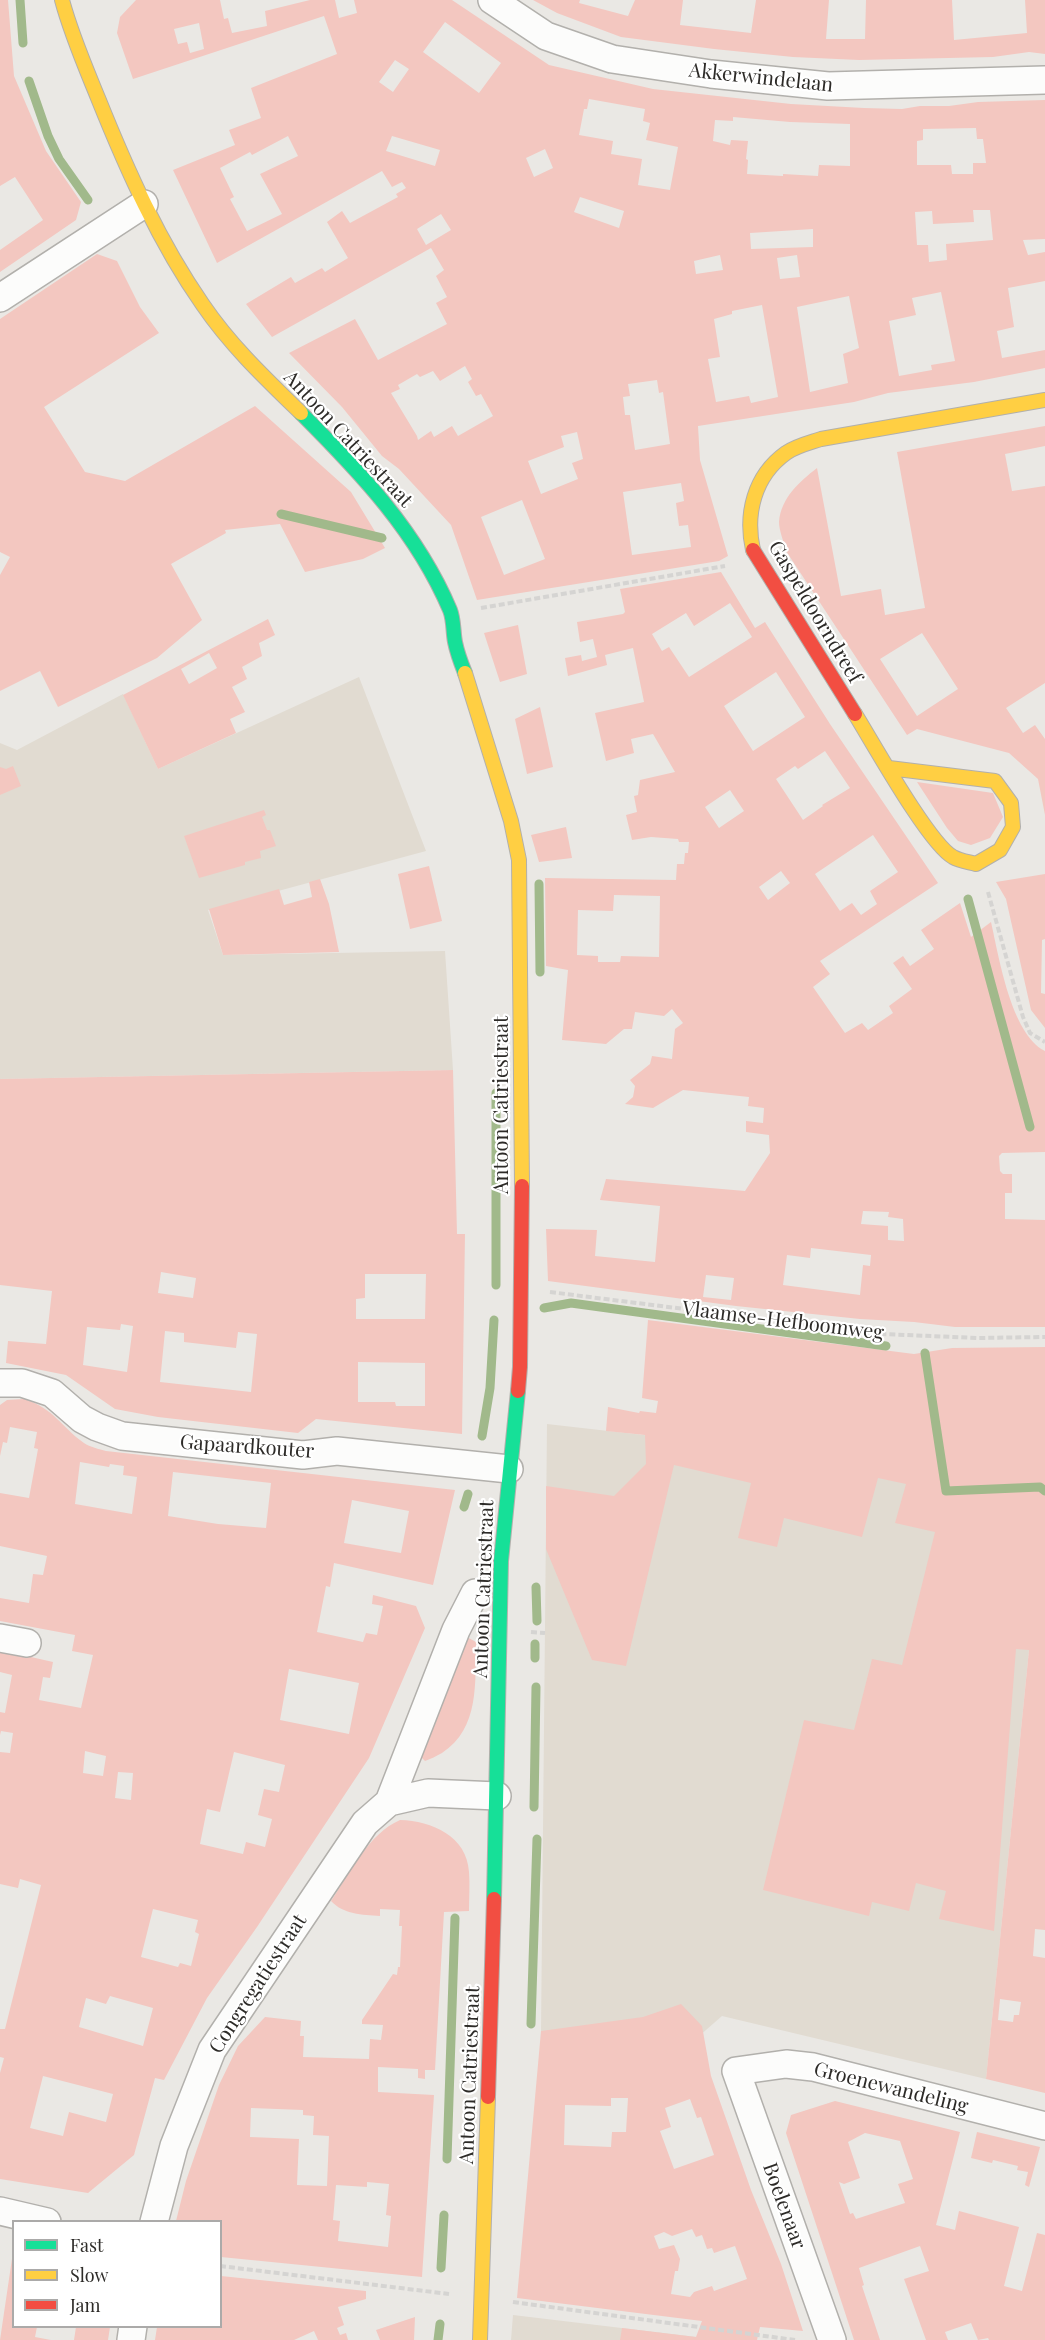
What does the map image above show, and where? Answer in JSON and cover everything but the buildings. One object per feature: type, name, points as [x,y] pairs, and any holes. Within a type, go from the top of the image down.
[{"type":"main road","name":"Antoon Catriestraat","points":[[62,0],[69,27],[90,80],[144,204],[172,259],[204,307],[249,363],[339,451],[388,506],[412,538],[430,570],[451,614],[455,642],[511,821],[519,860],[522,1289],[520,1367],[501,1561],[497,1796],[480,2340]]},
{"type":"main road","name":"Gaspeldoorndreef","points":[[976,864],[952,857],[936,839],[754,554],[749,536],[750,504],[760,478],[787,453],[821,439],[1045,400]]},
{"type":"main road","points":[[889,768],[995,781],[1011,803],[1013,827],[1000,850],[976,864]]},
{"type":"street","name":"Akkerwindelaan","points":[[492,0],[546,36],[612,59],[711,74],[828,86],[1045,80]]},
{"type":"street","points":[[0,298],[144,204]]},
{"type":"street","name":"Gapaardkouter","points":[[0,1383],[22,1383],[52,1393],[82,1419],[122,1436],[303,1455],[337,1451],[509,1469]]},
{"type":"street","name":"Congregatiestraat","points":[[155,2220],[174,2146],[212,2050],[365,1823],[389,1802],[456,1630],[475,1593]]},
{"type":"street","points":[[0,1638],[27,1643]]},
{"type":"street","name":"Congregatiestraat","points":[[389,1802],[428,1793],[497,1796]]},
{"type":"street","name":"Groenewandeling","points":[[736,2071],[786,2064],[813,2067],[1045,2126]]},
{"type":"street","name":"Boelenaar","points":[[736,2071],[832,2340]]},
{"type":"street","points":[[0,2211],[38,2220]]},
{"type":"path","points":[[451,614],[727,566],[754,554]]},
{"type":"path","points":[[976,864],[988,889],[1023,1017],[1030,1034],[1045,1042]]},
{"type":"path","name":"Vlaamse-Hefboomweg","points":[[522,1289],[882,1334],[978,1338],[1045,1336]]},
{"type":"shaded area","points":[[0,0],[8,0],[14,76],[46,151],[81,202],[76,220],[0,272],[0,250],[43,220],[15,177],[0,186]]},
{"type":"shaded area","points":[[136,0],[220,0],[224,19],[228,18],[232,33],[267,26],[265,11],[310,0],[335,0],[339,18],[357,13],[354,0],[452,0],[549,65],[653,89],[791,104],[864,108],[902,109],[978,102],[1045,100],[1045,239],[1023,240],[1028,255],[1045,252],[1045,281],[1008,288],[1014,327],[997,331],[1002,358],[1045,350],[1045,368],[974,382],[888,393],[854,402],[698,426],[700,460],[728,556],[719,561],[477,600],[451,525],[399,469],[382,456],[342,407],[289,353],[355,319],[378,360],[447,324],[436,303],[447,297],[436,276],[444,270],[431,248],[272,337],[246,304],[291,277],[295,283],[322,268],[325,272],[348,258],[327,222],[342,211],[350,223],[398,197],[396,194],[406,188],[402,182],[392,187],[382,171],[217,263],[173,170],[235,145],[229,130],[261,118],[251,88],[337,54],[324,16],[133,79],[117,33],[120,17]],"holes":[[[445,22],[501,63],[479,93],[423,52]],[[199,23],[204,49],[190,53],[187,42],[178,44],[174,29]],[[395,60],[409,69],[393,92],[379,82]],[[589,99],[645,109],[643,121],[650,123],[646,140],[678,147],[670,190],[638,185],[642,159],[611,154],[613,141],[579,135],[584,109],[587,109]],[[733,117],[850,124],[850,166],[819,165],[818,176],[747,174],[748,141],[731,140],[730,145],[713,141],[715,120],[733,121]],[[976,128],[977,139],[983,139],[986,163],[973,163],[973,174],[952,174],[951,165],[917,165],[917,141],[923,140],[923,129]],[[288,136],[298,156],[260,174],[282,214],[247,231],[230,199],[234,197],[220,168],[250,152],[252,155]],[[392,136],[440,150],[435,166],[386,151]],[[545,149],[553,168],[534,177],[526,158]],[[580,197],[624,211],[619,228],[574,212]],[[973,210],[990,210],[993,240],[946,244],[947,260],[929,262],[928,245],[917,245],[915,212],[932,211],[933,224],[974,222]],[[441,214],[451,230],[426,245],[417,229]],[[813,229],[813,247],[751,249],[750,233]],[[720,255],[723,270],[696,274],[694,261]],[[797,255],[800,277],[780,279],[777,258]],[[941,292],[955,361],[931,365],[932,370],[899,376],[889,321],[916,315],[912,298]],[[849,296],[859,348],[843,354],[848,383],[810,392],[797,307]],[[762,305],[778,397],[751,403],[749,396],[716,402],[708,359],[720,357],[714,319],[732,314],[732,311]],[[465,366],[472,379],[468,382],[476,396],[481,394],[493,416],[458,436],[452,426],[434,437],[431,431],[418,440],[391,393],[400,389],[398,385],[417,374],[420,377],[433,371],[440,381]],[[657,380],[659,393],[663,392],[670,444],[635,450],[630,415],[625,415],[623,397],[630,396],[628,384]],[[577,432],[583,459],[572,463],[578,479],[541,494],[528,461],[564,447],[561,436]],[[681,483],[684,501],[676,503],[679,526],[688,525],[691,547],[632,555],[623,492]],[[522,500],[545,559],[504,575],[481,517]]]},
{"type":"shaded area","points":[[533,0],[580,0],[579,3],[628,16],[635,0],[683,0],[680,25],[751,33],[756,0],[829,0],[826,39],[865,39],[866,0],[952,0],[954,40],[1027,33],[1025,0],[1045,0],[1045,54],[1029,52],[993,57],[859,60],[793,57],[714,49],[621,37],[557,13]]},
{"type":"shaded area","points":[[97,254],[117,261],[140,307],[159,333],[44,407],[85,472],[125,481],[255,406],[351,492],[385,548],[363,559],[305,572],[280,524],[225,530],[226,533],[171,564],[202,620],[157,658],[58,707],[40,671],[0,691],[0,575],[10,557],[0,552],[0,319]]},
{"type":"shaded area","points":[[1045,426],[1045,446],[1005,454],[1012,491],[1045,486],[1045,683],[1006,708],[1023,733],[1035,725],[1045,739],[1045,815],[1038,779],[1009,753],[917,729],[907,735],[786,551],[779,522],[780,513],[787,498],[817,468],[841,596],[881,589],[885,615],[925,608],[897,452]],"holes":[[[922,633],[958,689],[917,716],[880,659]]]},
{"type":"shaded area","points":[[721,572],[755,628],[765,622],[830,724],[938,883],[820,961],[830,974],[813,987],[845,1033],[862,1023],[868,1030],[893,1013],[889,1006],[912,989],[893,963],[903,956],[910,966],[934,949],[921,930],[960,903],[971,937],[991,922],[1008,993],[1015,1012],[1023,1029],[1033,1042],[1045,1051],[1045,1152],[1002,1153],[999,1156],[1000,1171],[1003,1174],[1012,1174],[1012,1193],[1005,1193],[1005,1219],[1045,1220],[1045,1327],[955,1327],[860,1319],[736,1306],[548,1281],[546,1229],[597,1230],[595,1256],[655,1262],[660,1206],[600,1200],[606,1179],[745,1191],[770,1153],[769,1135],[746,1132],[746,1121],[763,1123],[764,1108],[748,1106],[749,1097],[683,1090],[653,1108],[625,1104],[633,1097],[635,1086],[630,1080],[650,1064],[652,1056],[672,1059],[675,1029],[683,1023],[672,1009],[664,1016],[635,1012],[632,1029],[624,1029],[606,1044],[562,1040],[568,970],[546,966],[545,878],[676,880],[677,864],[684,864],[685,853],[688,853],[689,842],[679,842],[678,839],[651,837],[632,840],[626,815],[637,812],[634,796],[638,795],[640,780],[675,772],[653,734],[631,739],[634,753],[606,761],[595,713],[644,702],[633,648],[605,655],[607,665],[568,676],[565,658],[581,655],[582,661],[597,657],[593,639],[580,642],[577,622],[623,614],[625,612],[620,589]],"holes":[[[730,603],[752,637],[689,677],[669,647],[662,651],[652,634],[686,613],[694,626]],[[776,672],[805,717],[753,751],[724,706]],[[825,751],[850,788],[803,820],[776,779],[795,766],[798,769]],[[730,790],[744,811],[719,828],[705,807]],[[873,835],[898,872],[870,891],[877,904],[861,915],[852,903],[840,911],[815,874]],[[781,871],[790,883],[768,900],[759,887]],[[614,895],[660,896],[659,957],[621,956],[620,962],[598,962],[598,956],[577,955],[578,910],[613,911]],[[863,1211],[889,1212],[888,1217],[903,1219],[904,1241],[888,1240],[888,1226],[861,1224]],[[811,1248],[871,1255],[870,1266],[863,1265],[860,1295],[783,1285],[787,1255],[810,1258]],[[706,1275],[734,1278],[731,1300],[703,1297]]]},
{"type":"shaded area","points":[[268,619],[275,635],[259,643],[262,656],[242,667],[247,679],[232,687],[245,712],[230,719],[236,733],[158,769],[123,695]],"holes":[[[209,653],[217,668],[189,684],[181,669]]]},
{"type":"shaded area","points":[[518,625],[527,674],[500,682],[484,633]]},
{"type":"shaded area","points":[[359,677],[426,851],[208,910],[223,955],[445,951],[453,1070],[0,1079],[0,743],[17,750],[123,694],[158,769]]},
{"type":"shaded area","points":[[540,707],[553,767],[527,774],[515,719]]},
{"type":"shaded area","points":[[13,766],[21,786],[0,795],[0,767],[6,769]]},
{"type":"shaded area","points":[[917,782],[993,793],[1003,817],[990,838],[971,845],[958,841]]},
{"type":"shaded area","points":[[264,810],[266,815],[262,817],[276,846],[260,851],[261,858],[245,862],[245,865],[199,878],[184,836]]},
{"type":"shaded area","points":[[566,827],[572,858],[539,862],[531,835]]},
{"type":"shaded area","points":[[429,866],[442,921],[410,929],[398,874]]},
{"type":"shaded area","points":[[1045,874],[1045,939],[1042,940],[1041,993],[1045,994],[1045,1028],[1031,1010],[1006,899],[996,882]]},
{"type":"shaded area","points":[[320,879],[329,904],[339,952],[223,955],[209,909],[279,889],[284,905],[312,897],[309,882]]},
{"type":"shaded area","points":[[453,1070],[457,1234],[465,1234],[462,1434],[316,1419],[298,1433],[158,1417],[115,1409],[66,1375],[6,1363],[8,1341],[46,1344],[52,1291],[0,1285],[0,1079]],"holes":[[[161,1272],[196,1278],[193,1298],[158,1293]],[[365,1274],[426,1274],[425,1319],[356,1319],[356,1299],[365,1298]],[[121,1324],[133,1326],[127,1372],[83,1365],[87,1327],[120,1330]],[[165,1331],[184,1333],[184,1342],[236,1348],[238,1332],[257,1334],[251,1392],[160,1382]],[[358,1362],[425,1363],[425,1406],[396,1406],[395,1402],[358,1402]]]},
{"type":"shaded area","points":[[648,1320],[914,1354],[952,1348],[1045,1347],[1045,1930],[1035,1929],[1033,1956],[1045,1958],[1045,2093],[986,2079],[1029,1650],[1016,1649],[994,1931],[939,1919],[946,1891],[916,1883],[909,1911],[872,1902],[869,1916],[763,1890],[804,1720],[854,1730],[872,1659],[902,1665],[935,1532],[895,1523],[906,1484],[878,1478],[862,1537],[784,1518],[777,1547],[738,1538],[751,1483],[674,1465],[626,1666],[592,1660],[546,1549],[546,1486],[614,1496],[646,1464],[645,1435],[606,1431],[608,1407],[639,1413],[640,1411],[656,1413],[658,1401],[642,1398]],"holes":[[[1000,1999],[1021,2002],[1019,2015],[1014,2015],[1013,2022],[998,2020]]]},
{"type":"shaded area","points":[[24,1399],[34,1403],[50,1413],[84,1443],[106,1451],[455,1490],[433,1585],[334,1563],[330,1587],[326,1586],[317,1632],[363,1642],[366,1633],[377,1635],[383,1606],[372,1604],[373,1595],[416,1606],[425,1628],[369,1758],[207,1998],[164,2080],[155,2078],[134,2155],[88,2193],[0,2179],[0,2073],[4,2058],[0,2057],[0,2029],[5,2029],[41,1885],[20,1879],[18,1888],[0,1884],[0,1752],[10,1753],[13,1733],[1,1731],[0,1735],[0,1712],[5,1713],[12,1675],[0,1672],[0,1650],[53,1662],[50,1678],[43,1677],[39,1700],[81,1708],[93,1655],[72,1651],[75,1635],[0,1621],[0,1598],[29,1603],[33,1574],[43,1575],[47,1556],[0,1546],[0,1493],[29,1498],[38,1449],[34,1448],[37,1432],[10,1427],[7,1443],[3,1442],[0,1456],[0,1405],[7,1400]],"holes":[[[80,1462],[109,1467],[110,1464],[124,1466],[123,1475],[137,1477],[132,1514],[75,1504]],[[173,1472],[271,1483],[266,1528],[218,1524],[168,1516]],[[352,1500],[409,1511],[401,1553],[344,1543]],[[289,1669],[359,1683],[349,1734],[280,1720]],[[85,1751],[106,1756],[103,1776],[83,1773]],[[234,1752],[285,1765],[279,1792],[264,1789],[258,1815],[272,1819],[265,1847],[246,1842],[243,1854],[200,1844],[207,1809],[220,1812]],[[118,1772],[133,1773],[131,1800],[115,1798]],[[153,1909],[198,1920],[195,1932],[199,1934],[191,1966],[180,1963],[178,1967],[141,1957]],[[110,1996],[153,2008],[143,2046],[79,2027],[86,1998],[106,2004]],[[43,2076],[113,2094],[106,2122],[69,2112],[63,2136],[30,2128]]]},
{"type":"shaded area","points":[[547,1424],[661,1437],[932,1461],[1029,1650],[986,2079],[722,2016],[698,2037],[541,2031]]},
{"type":"shaded area","points":[[467,1637],[476,1642],[475,1688],[469,1717],[454,1743],[442,1753],[425,1761],[421,1757]]},
{"type":"shaded area","points":[[400,1820],[435,1827],[455,1840],[462,1849],[467,1859],[469,1872],[469,1911],[444,1912],[435,2070],[425,2070],[425,2079],[418,2078],[418,2069],[378,2067],[378,2092],[434,2095],[422,2277],[222,2257],[222,2220],[176,2220],[186,2181],[219,2085],[238,2046],[265,2017],[301,2021],[300,2036],[304,2036],[303,2057],[369,2059],[370,2039],[381,2040],[383,2025],[362,2024],[362,2020],[393,1974],[397,1975],[398,1967],[400,1967],[402,1926],[399,1926],[400,1910],[380,1909],[380,1916],[360,1914],[341,1909],[331,1901],[361,1855],[378,1835]],"holes":[[[251,2108],[303,2110],[303,2115],[314,2116],[313,2135],[329,2136],[327,2186],[297,2185],[299,2139],[250,2137]],[[367,2182],[389,2184],[386,2215],[391,2216],[388,2247],[338,2241],[340,2221],[333,2220],[336,2185],[367,2187]]]},
{"type":"shaded area","points":[[681,2004],[702,2026],[711,2076],[751,2190],[781,2264],[803,2331],[760,2327],[757,2340],[620,2340],[622,2328],[696,2337],[702,2321],[517,2298],[541,2031],[643,2017]],"holes":[[[611,2098],[628,2098],[626,2132],[612,2132],[611,2147],[564,2145],[565,2105],[611,2106]],[[690,2099],[697,2118],[701,2117],[714,2155],[674,2169],[660,2131],[671,2127],[665,2108]],[[692,2229],[696,2237],[702,2235],[707,2249],[712,2248],[714,2253],[735,2246],[747,2279],[714,2291],[712,2286],[694,2292],[690,2297],[671,2294],[675,2271],[678,2271],[680,2259],[674,2245],[659,2249],[654,2236],[664,2232],[672,2236]]]},
{"type":"shaded area","points":[[835,2101],[960,2132],[936,2225],[955,2230],[959,2211],[1019,2227],[1004,2286],[1022,2291],[1037,2233],[1045,2235],[1045,2340],[989,2340],[988,2338],[978,2340],[971,2323],[945,2332],[948,2340],[926,2340],[904,2279],[929,2271],[920,2246],[859,2268],[864,2285],[862,2286],[880,2340],[854,2340],[786,2133],[791,2115]],"holes":[[[865,2133],[900,2141],[913,2179],[898,2184],[905,2203],[856,2219],[853,2213],[850,2214],[839,2182],[844,2184],[860,2178],[848,2142]]]},
{"type":"shaded area","points":[[977,2132],[1040,2147],[1029,2187],[1025,2185],[1028,2172],[1017,2170],[1018,2166],[971,2158]]},
{"type":"shaded area","points":[[12,2259],[12,2328],[37,2328],[35,2337],[51,2340],[0,2340]]},
{"type":"shaded area","points":[[222,2276],[366,2291],[366,2299],[338,2307],[344,2325],[337,2328],[340,2335],[346,2333],[348,2340],[318,2340],[314,2331],[294,2340],[155,2340],[157,2328],[222,2328]]},
{"type":"shaded area","points":[[513,2315],[722,2340],[511,2340]]},
{"type":"shaded area","points":[[415,2317],[414,2340],[380,2340],[376,2330]]},
{"type":"shaded area","points":[[76,2328],[110,2328],[108,2340],[74,2340]]},
{"type":"waterway","points":[[20,0],[23,43]]},
{"type":"waterway","points":[[29,81],[48,136],[59,159],[88,200]]},
{"type":"waterway","points":[[281,514],[382,538]]},
{"type":"waterway","points":[[539,884],[540,972]]},
{"type":"waterway","points":[[968,899],[1030,1127]]},
{"type":"waterway","points":[[496,1093],[496,1285]]},
{"type":"waterway","points":[[544,1308],[571,1303],[886,1346]]},
{"type":"waterway","points":[[482,1436],[490,1388],[494,1320]]},
{"type":"waterway","points":[[925,1353],[946,1491],[1040,1487],[1045,1491]]},
{"type":"waterway","points":[[464,1507],[468,1494]]},
{"type":"waterway","points":[[536,1587],[537,1621]]},
{"type":"waterway","points":[[535,1644],[535,1658]]},
{"type":"waterway","points":[[534,1807],[536,1687]]},
{"type":"waterway","points":[[531,2024],[537,1839]]},
{"type":"waterway","points":[[447,2159],[455,1918]]},
{"type":"waterway","points":[[441,2268],[444,2215]]},
{"type":"waterway","points":[[438,2340],[440,2324]]},
{"type":"traffic: fast","points":[[301,413],[345,458],[385,504],[421,555],[450,610],[454,638],[465,673]]},
{"type":"traffic: fast","points":[[494,1899],[501,1561],[518,1391]]},
{"type":"traffic: slow","points":[[62,0],[78,50],[120,152],[172,256],[203,305],[225,334],[249,362],[301,413]]},
{"type":"traffic: slow","points":[[753,550],[751,510],[759,484],[775,462],[794,448],[821,439],[1045,400]]},
{"type":"traffic: slow","points":[[465,673],[511,821],[519,860],[522,1186]]},
{"type":"traffic: slow","points":[[855,714],[916,814],[943,848],[953,857],[976,864],[1000,850],[1013,827],[1011,803],[995,781],[889,768]]},
{"type":"traffic: slow","points":[[480,2340],[488,2097]]},
{"type":"traffic: jam","points":[[753,550],[855,714]]},
{"type":"traffic: jam","points":[[518,1391],[522,1186]]},
{"type":"traffic: jam","points":[[488,2097],[494,1899]]}]
